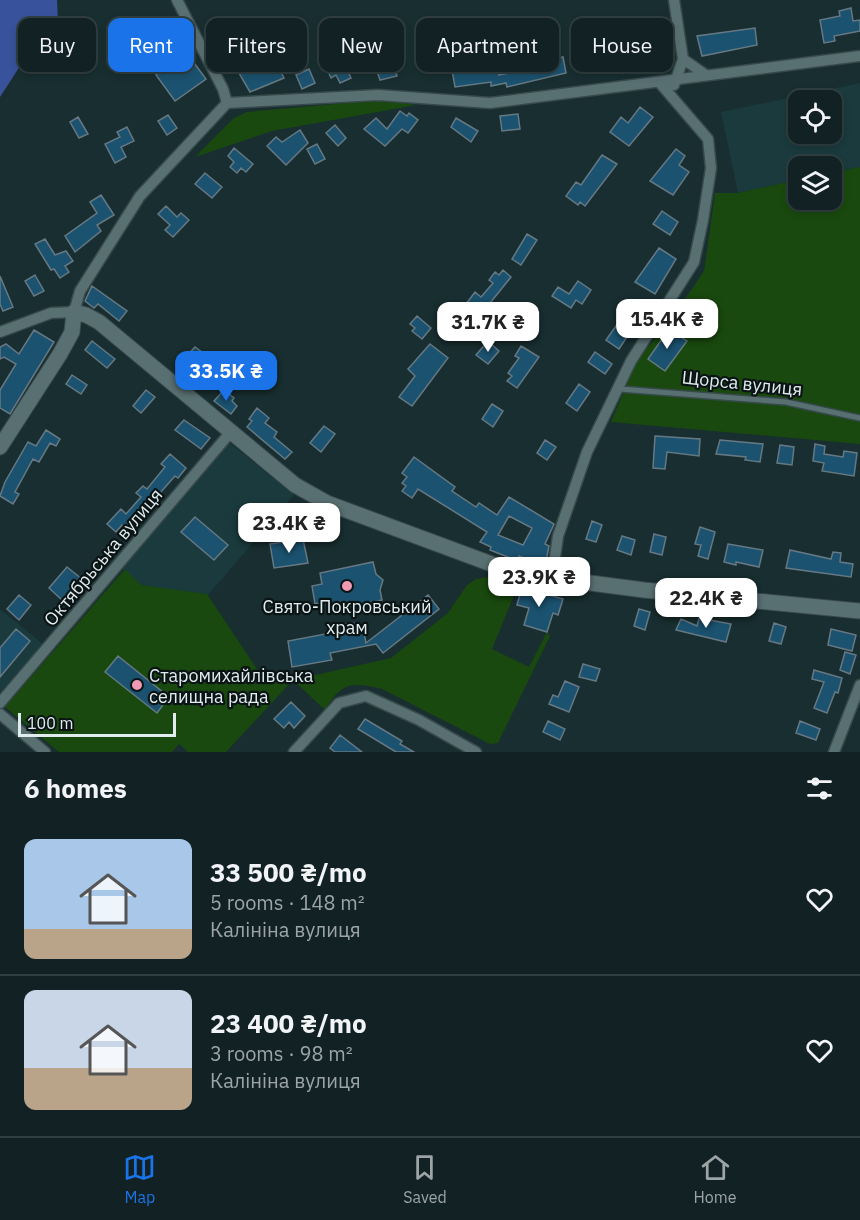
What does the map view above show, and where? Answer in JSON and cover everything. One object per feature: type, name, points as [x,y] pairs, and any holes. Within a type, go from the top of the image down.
[{"type":"street","points":[[177,0],[223,89],[227,103]]},
{"type":"street","points":[[670,93],[677,80],[683,59],[674,0]]},
{"type":"street","points":[[0,447],[64,347],[72,332],[80,291],[140,196],[227,103],[378,95],[490,103],[860,56]]},
{"type":"street","points":[[683,59],[706,75]]},
{"type":"street","points":[[552,578],[558,536],[587,452],[632,361],[694,262],[711,168],[708,139],[659,82]]},
{"type":"street","points":[[0,332],[51,313],[75,312],[86,315],[99,322],[230,433],[296,485],[327,503],[505,569],[552,578],[644,590],[860,611]]},
{"type":"street","name":"Октябрьська вулиця","points":[[0,703],[230,433]]},
{"type":"street","points":[[834,752],[860,685]]},
{"type":"street","points":[[294,752],[339,703],[366,696],[419,720],[476,752]]},
{"type":"street","points":[[0,714],[45,752]]},
{"type":"lane","name":"Щорса вулиця","points":[[620,389],[786,402],[860,418]]},
{"type":"shaded area","points":[[860,83],[860,167],[842,171],[842,156],[788,156],[788,182],[738,193],[721,112],[788,98],[788,144],[842,144],[842,90],[826,90]]},
{"type":"shaded area","points":[[227,441],[294,495],[208,595],[141,585],[122,568]]},
{"type":"shaded area","points":[[0,611],[43,644],[0,693]]},
{"type":"green space","points":[[380,100],[416,105],[272,131],[195,157],[234,118],[247,112]]},
{"type":"green space","points":[[860,167],[860,444],[611,422],[637,360],[668,324],[704,271],[715,193],[738,193],[788,182],[788,210],[842,210],[842,171]]},
{"type":"green space","points":[[125,569],[141,585],[207,594],[259,672],[293,680],[226,752],[188,752],[179,744],[172,752],[59,752],[5,707]]},
{"type":"green space","points":[[495,576],[519,583],[492,649],[529,667],[547,632],[550,636],[498,743],[490,744],[382,689],[362,685],[342,689],[325,710],[293,680],[391,658],[448,613],[467,585],[476,579]]},
{"type":"water","points":[[0,0],[57,0],[58,18],[18,18],[18,69],[0,97]]},
{"type":"building","points":[[851,8],[853,21],[860,20],[860,31],[834,36],[835,41],[824,43],[820,20],[840,16],[839,11]]},
{"type":"building","points":[[755,28],[757,45],[702,56],[697,36]]},
{"type":"building","points":[[563,57],[566,73],[507,87],[506,83],[491,86],[491,82],[455,87],[452,72],[499,72],[499,75],[514,72],[559,72],[559,58]]},
{"type":"building","points":[[194,63],[206,79],[175,101],[156,75],[160,72],[194,72]]},
{"type":"building","points":[[309,69],[315,83],[302,89],[296,75],[307,72]]},
{"type":"building","points":[[238,72],[281,72],[284,78],[250,92]]},
{"type":"building","points":[[328,72],[348,72],[351,78],[340,83],[336,75],[331,78]]},
{"type":"building","points":[[377,72],[396,72],[397,76],[380,80]]},
{"type":"building","points":[[640,107],[653,117],[629,146],[610,132],[621,117],[628,123]]},
{"type":"building","points":[[400,111],[407,116],[409,113],[418,120],[408,133],[402,129],[385,146],[364,129],[376,118],[387,129]]},
{"type":"building","points":[[518,114],[520,129],[502,131],[500,116]]},
{"type":"building","points":[[168,115],[177,128],[167,135],[158,121]]},
{"type":"building","points":[[78,117],[88,134],[79,138],[70,122]]},
{"type":"building","points":[[456,118],[478,131],[471,142],[451,127]]},
{"type":"building","points":[[335,125],[346,138],[338,146],[326,133]]},
{"type":"building","points":[[127,127],[134,141],[121,147],[126,157],[115,163],[105,144],[120,137],[117,132]]},
{"type":"building","points":[[300,130],[308,143],[286,165],[267,146],[276,137],[282,142]]},
{"type":"building","points":[[317,144],[325,159],[315,164],[307,149]]},
{"type":"building","points":[[234,148],[253,164],[246,172],[241,168],[237,173],[230,167],[234,162],[228,156]]},
{"type":"building","points":[[676,149],[685,156],[679,165],[689,172],[673,195],[650,181]]},
{"type":"building","points":[[602,155],[617,164],[585,206],[580,202],[578,205],[566,196],[576,182],[581,185]]},
{"type":"building","points":[[205,173],[222,187],[212,198],[195,184]]},
{"type":"building","points":[[101,195],[114,215],[97,225],[101,231],[75,252],[65,236],[97,213],[90,202]]},
{"type":"building","points":[[166,206],[177,217],[181,213],[189,220],[173,237],[165,230],[170,225],[158,214]]},
{"type":"building","points":[[662,211],[678,222],[670,235],[653,224]]},
{"type":"building","points":[[527,234],[537,240],[521,265],[512,259]]},
{"type":"building","points":[[45,239],[55,255],[66,251],[73,261],[65,266],[69,272],[60,278],[54,269],[51,270],[35,244]]},
{"type":"building","points":[[659,248],[676,259],[655,294],[635,282]]},
{"type":"building","points":[[503,270],[511,277],[482,313],[475,308],[470,314],[463,308],[475,292],[481,297],[493,283],[489,280],[495,272],[499,275]]},
{"type":"building","points":[[35,275],[44,291],[34,296],[25,281]]},
{"type":"building","points":[[0,276],[13,307],[3,311],[0,304]]},
{"type":"building","points":[[578,281],[591,290],[582,304],[576,300],[571,308],[552,296],[558,287],[569,294]]},
{"type":"building","points":[[92,286],[127,311],[119,321],[98,304],[94,308],[85,301]]},
{"type":"building","points":[[630,306],[642,314],[619,349],[606,340]]},
{"type":"building","points":[[417,316],[431,328],[422,339],[412,331],[415,328],[410,324]]},
{"type":"building","points":[[669,329],[687,341],[665,371],[648,359]]},
{"type":"building","points":[[34,330],[54,342],[10,414],[0,408],[0,390],[16,364],[4,357],[0,359],[0,347],[6,344],[19,354]]},
{"type":"building","points":[[92,341],[115,359],[107,368],[85,350]]},
{"type":"building","points":[[488,341],[499,351],[488,364],[476,355]]},
{"type":"building","points":[[430,344],[448,358],[412,406],[399,397],[415,376],[408,369]]},
{"type":"building","points":[[521,346],[539,357],[517,388],[507,381],[512,376],[508,373],[519,358],[515,356]]},
{"type":"building","points":[[195,347],[213,360],[195,386],[180,374],[183,369],[178,365]]},
{"type":"building","points":[[595,352],[612,364],[605,374],[588,362]]},
{"type":"building","points":[[228,353],[241,362],[236,369],[231,365],[226,371],[219,366]]},
{"type":"building","points":[[72,375],[87,385],[81,394],[66,384]]},
{"type":"building","points":[[579,384],[590,392],[577,411],[566,403]]},
{"type":"building","points":[[146,390],[155,397],[141,413],[133,406]]},
{"type":"building","points":[[224,390],[234,398],[232,401],[237,406],[231,414],[214,401]]},
{"type":"building","points":[[492,404],[503,411],[493,427],[482,419]]},
{"type":"building","points":[[257,408],[269,418],[265,423],[277,432],[274,437],[292,452],[285,459],[247,427],[252,421],[249,419]]},
{"type":"building","points":[[184,420],[210,438],[201,449],[175,430]]},
{"type":"building","points":[[324,426],[335,434],[321,452],[310,443]]},
{"type":"building","points":[[46,430],[60,439],[56,446],[50,443],[39,462],[33,459],[15,492],[19,494],[13,504],[0,496],[5,482],[28,442],[36,446]]},
{"type":"building","points":[[655,436],[700,439],[699,456],[667,452],[665,469],[653,468]]},
{"type":"building","points":[[545,440],[556,447],[547,460],[537,453]]},
{"type":"building","points":[[720,440],[763,444],[760,462],[745,460],[746,457],[716,454]]},
{"type":"building","points":[[815,444],[825,446],[824,454],[843,457],[844,451],[857,453],[854,476],[822,471],[824,463],[813,461]]},
{"type":"building","points":[[780,445],[794,447],[792,465],[777,463]]},
{"type":"building","points":[[170,454],[186,468],[178,478],[175,476],[145,510],[142,508],[125,527],[122,525],[116,532],[107,524],[121,509],[126,514],[141,497],[136,493],[143,486],[147,489],[165,467],[161,464]]},
{"type":"building","points":[[414,457],[455,487],[452,491],[476,507],[479,503],[497,515],[509,497],[554,524],[545,544],[549,546],[545,566],[519,556],[518,561],[490,550],[491,547],[480,542],[487,532],[418,489],[412,498],[402,491],[406,486],[402,483],[407,477],[402,473]],"holes":[[[509,516],[532,528],[523,545],[498,535]]]},
{"type":"building","points":[[195,517],[228,545],[214,560],[181,532]]},
{"type":"building","points":[[592,521],[602,525],[596,542],[586,539]]},
{"type":"building","points":[[700,527],[715,532],[708,559],[698,556],[701,545],[695,544]]},
{"type":"building","points":[[654,534],[666,537],[662,555],[650,552]]},
{"type":"building","points":[[622,536],[635,540],[631,555],[617,550]]},
{"type":"building","points":[[303,539],[308,563],[274,568],[270,544]]},
{"type":"building","points":[[728,544],[763,550],[759,567],[724,562]]},
{"type":"building","points":[[790,550],[831,559],[833,552],[841,553],[840,562],[853,564],[851,577],[786,568]]},
{"type":"building","name":"Свято-Покровський храм","points":[[373,562],[376,574],[383,580],[380,590],[382,600],[328,611],[326,602],[315,604],[312,586],[322,584],[320,573]]},
{"type":"building","points":[[67,567],[82,579],[63,601],[49,588]]},
{"type":"building","points":[[522,587],[563,599],[558,615],[553,613],[547,632],[524,625],[529,608],[517,605]]},
{"type":"building","points":[[19,595],[31,605],[19,620],[7,609]]},
{"type":"building","points":[[428,595],[439,609],[383,653],[376,644],[330,653],[332,660],[292,667],[288,641],[347,630],[346,624],[354,623],[355,629],[363,627],[366,643]]},
{"type":"building","points":[[639,609],[650,612],[645,630],[634,626]]},
{"type":"building","points":[[699,618],[731,624],[726,642],[676,630],[681,619],[697,626]]},
{"type":"building","points":[[774,623],[786,627],[781,644],[769,641]]},
{"type":"building","points":[[16,629],[30,641],[0,677],[0,648]]},
{"type":"building","points":[[831,629],[856,635],[852,651],[828,645]]},
{"type":"building","points":[[845,652],[856,655],[850,674],[840,670]]},
{"type":"building","name":"Старомихайлівська селищна рада","points":[[118,656],[169,697],[157,713],[105,672]]},
{"type":"building","points":[[583,664],[600,669],[596,681],[579,677]]},
{"type":"building","points":[[814,670],[842,678],[838,693],[835,692],[827,713],[814,708],[824,682],[812,679]]},
{"type":"building","points":[[565,681],[579,687],[569,712],[549,704],[553,695],[558,697]]},
{"type":"building","points":[[291,702],[305,716],[294,728],[289,722],[284,728],[274,719]]},
{"type":"building","points":[[365,719],[402,741],[400,744],[414,752],[396,752],[358,729]]},
{"type":"building","points":[[548,721],[565,729],[560,740],[543,732]]},
{"type":"building","points":[[800,721],[820,729],[816,740],[796,733]]},
{"type":"building","points":[[340,735],[362,752],[335,752],[330,748]]},
{"type":"place","name":"Свято-Покровський храм","points":[[347,586]]},
{"type":"place","name":"Старомихайлівська селищна рада","points":[[137,685]]}]
